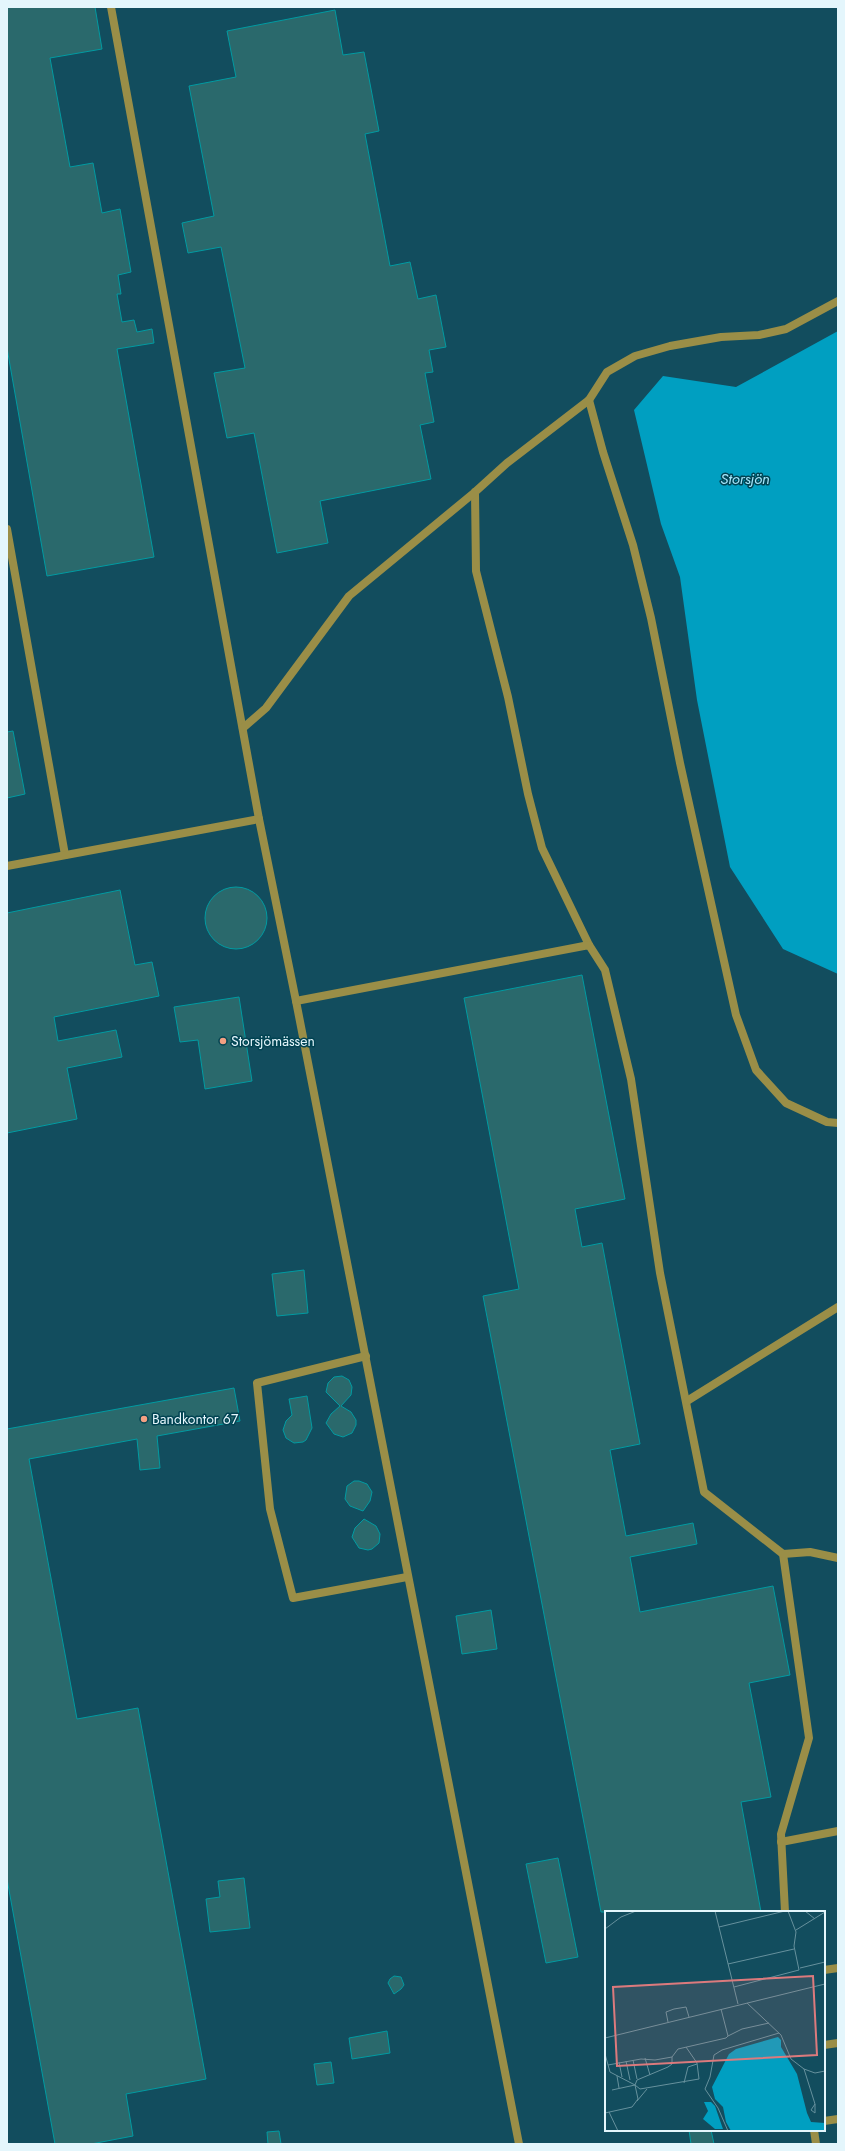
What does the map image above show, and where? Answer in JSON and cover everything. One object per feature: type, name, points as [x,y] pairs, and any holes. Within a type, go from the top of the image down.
[{"type":"street","points":[[111,7],[259,820],[366,1356],[407,1577],[519,2144]]},
{"type":"street","points":[[243,728],[266,708],[349,596],[475,492],[507,463],[589,400],[607,372],[635,356],[670,346],[713,338],[759,335],[786,329],[838,301]]},
{"type":"street","points":[[589,400],[603,452],[633,544],[651,618],[680,763],[736,1015],[756,1070],[781,1098],[786,1103],[827,1122],[838,1124]]},
{"type":"street","points":[[475,492],[476,571],[508,697],[529,801],[542,848],[589,945],[605,970],[631,1079],[660,1273],[687,1401],[704,1492],[783,1554],[810,1552],[838,1558]]},
{"type":"street","points":[[7,529],[65,855]]},
{"type":"street","points":[[7,866],[259,820]]},
{"type":"street","points":[[296,1001],[589,945]]},
{"type":"street","points":[[687,1401],[838,1307]]},
{"type":"street","points":[[366,1356],[257,1383],[270,1509],[293,1598],[407,1577]]},
{"type":"street","points":[[783,1554],[809,1738],[781,1834],[785,1911]]},
{"type":"street","points":[[781,1842],[838,1830]]},
{"type":"street","points":[[825,1970],[838,1968]]},
{"type":"street","points":[[825,2045],[838,2043]]},
{"type":"street","points":[[825,2121],[838,2119]]},
{"type":"street","points":[[814,2131],[816,2144]]},
{"type":"water","name":"Storsjön","points":[[838,331],[838,974],[783,949],[730,867],[697,700],[680,577],[661,524],[634,410],[663,376],[736,387]]},
{"type":"building","points":[[7,7],[95,7],[102,49],[50,58],[70,167],[93,163],[102,213],[120,209],[131,272],[118,275],[121,294],[117,294],[122,322],[134,320],[137,332],[152,329],[154,343],[117,349],[154,557],[47,576],[7,348]]},
{"type":"building","points":[[335,10],[343,55],[364,52],[379,131],[365,134],[390,266],[410,262],[418,299],[436,295],[446,347],[429,350],[433,372],[425,373],[434,422],[420,425],[431,479],[320,501],[328,543],[277,553],[254,433],[227,438],[214,373],[245,368],[221,247],[188,253],[182,223],[214,216],[189,86],[236,77],[227,31]]},
{"type":"building","points":[[13,731],[25,794],[7,798],[7,732]]},
{"type":"building","points":[[236,887],[248,889],[258,896],[265,906],[267,918],[265,930],[258,940],[248,947],[236,949],[224,947],[214,940],[207,930],[205,918],[207,906],[214,896],[224,889]]},
{"type":"building","points":[[120,890],[135,965],[152,962],[159,996],[54,1017],[58,1041],[116,1030],[122,1057],[67,1068],[77,1119],[7,1133],[7,913]]},
{"type":"building","points":[[582,975],[625,1199],[575,1209],[582,1247],[602,1243],[640,1444],[610,1450],[626,1536],[693,1523],[697,1544],[630,1557],[640,1612],[773,1586],[790,1675],[749,1683],[771,1797],[741,1802],[761,1911],[601,1912],[483,1296],[519,1289],[464,998]]},
{"type":"building","points":[[239,997],[252,1081],[205,1089],[198,1040],[180,1042],[174,1007]]},
{"type":"building","points":[[304,1270],[308,1313],[277,1316],[272,1274]]},
{"type":"building","points":[[342,1376],[349,1380],[352,1387],[351,1395],[341,1406],[351,1412],[356,1420],[356,1425],[352,1433],[343,1437],[334,1434],[326,1423],[331,1414],[340,1406],[326,1392],[328,1383],[334,1377]]},
{"type":"building","points":[[234,1388],[240,1421],[157,1436],[160,1468],[140,1470],[137,1439],[29,1459],[77,1719],[138,1708],[206,2079],[126,2094],[133,2136],[91,2144],[55,2144],[7,1879],[7,1429]]},
{"type":"building","points":[[307,1396],[312,1428],[306,1440],[303,1442],[294,1443],[286,1438],[283,1430],[286,1421],[292,1415],[289,1399]]},
{"type":"building","points":[[354,1481],[367,1484],[372,1492],[370,1501],[363,1511],[350,1506],[345,1499],[347,1486]]},
{"type":"building","points":[[364,1519],[376,1526],[380,1534],[379,1543],[372,1549],[368,1550],[359,1548],[352,1537],[355,1528]]},
{"type":"building","points":[[491,1610],[497,1649],[462,1654],[456,1616]]},
{"type":"building","points":[[558,1858],[578,1957],[546,1963],[526,1864]]},
{"type":"building","points":[[244,1878],[250,1928],[210,1932],[206,1899],[220,1897],[218,1881]]},
{"type":"building","points":[[394,1976],[401,1977],[404,1985],[394,1994],[388,1983]]},
{"type":"building","points":[[387,2031],[390,2053],[352,2059],[349,2038]]},
{"type":"building","points":[[331,2062],[334,2083],[317,2085],[314,2064]]},
{"type":"building","points":[[279,2131],[281,2144],[268,2144],[267,2132]]},
{"type":"building","points":[[689,2131],[711,2131],[714,2144],[691,2144]]},
{"type":"place","name":"Storsjömässen","points":[[223,1041]]},
{"type":"place","name":"Bandkontor 67","points":[[144,1419]]}]
